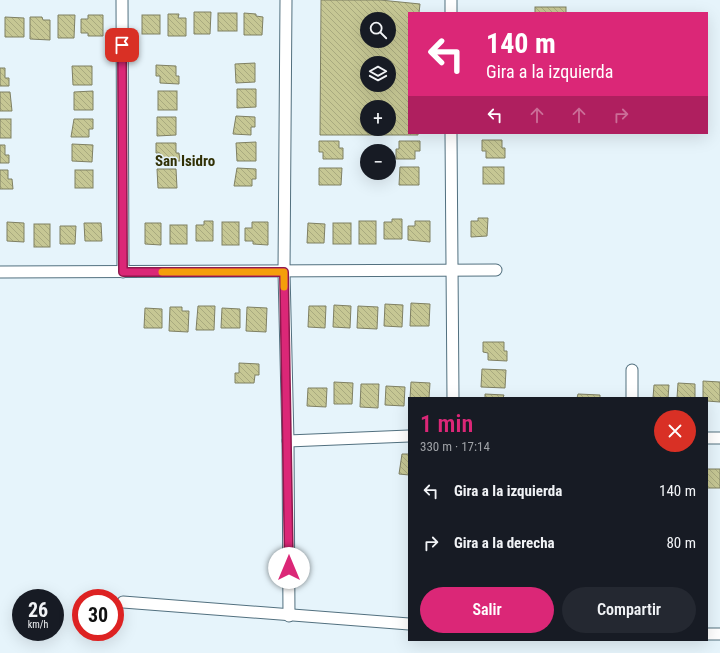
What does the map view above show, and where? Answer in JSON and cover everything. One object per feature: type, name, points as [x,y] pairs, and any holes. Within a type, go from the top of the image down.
[{"type":"street","points":[[122,0],[123,272]]},
{"type":"street","points":[[286,0],[284,272],[288,441],[289,616]]},
{"type":"street","points":[[451,0],[451,12]]},
{"type":"street","points":[[451,134],[453,397]]},
{"type":"street","points":[[0,272],[496,270]]},
{"type":"street","points":[[632,370],[632,397]]},
{"type":"street","points":[[288,441],[408,436]]},
{"type":"street","points":[[708,438],[720,438]]},
{"type":"street","points":[[124,602],[289,616],[408,624]]},
{"type":"street","points":[[708,634],[720,634]]},
{"type":"building","points":[[321,0],[380,0],[420,4],[419,12],[408,12],[408,134],[418,134],[396,135],[396,100],[360,100],[360,135],[320,135]]},
{"type":"building","points":[[535,7],[566,7],[566,12],[535,12]]},
{"type":"building","points":[[194,12],[211,12],[210,34],[194,34]]},
{"type":"building","points":[[218,13],[237,13],[237,31],[218,31]]},
{"type":"building","points":[[244,13],[256,14],[256,16],[263,17],[262,35],[244,35]]},
{"type":"building","points":[[168,14],[179,14],[178,18],[186,18],[186,36],[168,36]]},
{"type":"building","points":[[58,15],[75,15],[74,38],[58,38]]},
{"type":"building","points":[[88,15],[103,15],[103,36],[88,36],[88,33],[81,33],[81,19],[88,19]]},
{"type":"building","points":[[142,15],[160,15],[160,34],[142,34]]},
{"type":"building","points":[[5,17],[24,18],[24,37],[5,37]]},
{"type":"building","points":[[30,17],[42,17],[43,20],[50,20],[50,40],[30,39]]},
{"type":"building","points":[[255,63],[255,82],[236,83],[235,64]]},
{"type":"building","points":[[156,65],[176,66],[176,76],[179,76],[179,84],[160,83],[160,76],[156,76]]},
{"type":"building","points":[[72,66],[92,66],[92,85],[73,85]]},
{"type":"building","points":[[0,68],[5,68],[5,78],[9,78],[9,86],[0,86]]},
{"type":"building","points":[[237,89],[256,89],[256,107],[237,108]]},
{"type":"building","points":[[93,91],[93,110],[74,110],[74,92]]},
{"type":"building","points":[[158,91],[177,91],[177,110],[158,110]]},
{"type":"building","points":[[0,92],[10,92],[12,111],[0,111]]},
{"type":"building","points":[[236,116],[255,117],[255,127],[251,127],[251,135],[233,134]]},
{"type":"building","points":[[157,117],[176,117],[176,135],[157,136]]},
{"type":"building","points":[[0,119],[11,119],[11,138],[0,138]]},
{"type":"building","points":[[74,119],[93,119],[93,129],[89,129],[89,137],[71,137]]},
{"type":"building","points":[[482,140],[502,140],[502,148],[505,148],[505,158],[486,158],[486,151],[482,151]]},
{"type":"building","points":[[319,141],[339,141],[339,148],[343,148],[343,159],[323,159],[323,152],[319,152]]},
{"type":"building","points":[[399,141],[420,141],[420,151],[415,151],[415,159],[396,159],[396,149],[399,149]]},
{"type":"building","points":[[256,142],[256,161],[237,161],[236,143]]},
{"type":"building","points":[[156,143],[176,143],[176,153],[179,153],[180,161],[160,161],[160,153],[156,153]]},
{"type":"building","points":[[72,144],[93,145],[92,162],[72,161]]},
{"type":"building","points":[[0,145],[5,145],[5,155],[9,155],[9,163],[0,163]]},
{"type":"building","points":[[400,167],[419,167],[419,185],[399,185]]},
{"type":"building","points":[[483,167],[504,167],[504,184],[483,184]]},
{"type":"building","points":[[237,168],[256,169],[256,179],[252,179],[252,186],[234,186]]},
{"type":"building","points":[[319,168],[342,168],[341,185],[319,185]]},
{"type":"building","points":[[157,169],[176,169],[177,188],[158,188]]},
{"type":"building","points":[[0,170],[8,170],[8,179],[12,179],[13,189],[0,189]]},
{"type":"building","points":[[75,170],[93,170],[93,188],[75,188]]},
{"type":"building","points":[[478,218],[488,218],[487,236],[471,237],[471,221],[478,221]]},
{"type":"building","points":[[392,219],[402,219],[402,239],[384,239],[384,222],[392,222]]},
{"type":"building","points":[[204,221],[213,221],[213,241],[196,241],[196,225],[204,225]]},
{"type":"building","points":[[359,221],[376,221],[376,244],[359,244]]},
{"type":"building","points":[[415,221],[430,221],[430,242],[408,240],[408,226],[415,226]]},
{"type":"building","points":[[7,222],[24,223],[24,242],[7,241]]},
{"type":"building","points":[[222,222],[239,222],[239,245],[222,245]]},
{"type":"building","points":[[252,222],[268,222],[268,245],[253,244],[253,241],[245,241],[245,228],[252,228]]},
{"type":"building","points":[[84,223],[101,223],[102,241],[85,241]]},
{"type":"building","points":[[145,223],[161,223],[161,245],[145,244]]},
{"type":"building","points":[[308,223],[325,224],[324,243],[307,243]]},
{"type":"building","points":[[333,223],[351,223],[351,244],[333,244]]},
{"type":"building","points":[[34,224],[50,224],[50,247],[34,247]]},
{"type":"building","points":[[170,225],[187,225],[187,244],[170,244]]},
{"type":"building","points":[[60,226],[76,226],[75,244],[60,244]]},
{"type":"building","points":[[411,303],[430,304],[429,326],[410,326]]},
{"type":"building","points":[[385,304],[403,305],[402,327],[384,326]]},
{"type":"building","points":[[334,305],[351,306],[350,328],[333,327]]},
{"type":"building","points":[[198,306],[215,306],[214,330],[196,330]]},
{"type":"building","points":[[309,306],[326,306],[325,328],[308,327]]},
{"type":"building","points":[[358,306],[378,307],[377,329],[357,328]]},
{"type":"building","points":[[170,307],[182,307],[182,311],[189,311],[188,332],[169,331]]},
{"type":"building","points":[[247,307],[267,308],[266,332],[246,331]]},
{"type":"building","points":[[145,308],[162,309],[162,328],[144,328]]},
{"type":"building","points":[[222,308],[240,309],[240,328],[221,328]]},
{"type":"building","points":[[483,342],[504,342],[504,351],[507,351],[507,361],[488,360],[488,353],[483,352]]},
{"type":"building","points":[[239,363],[259,364],[259,375],[255,375],[254,383],[235,383],[235,373],[239,373]]},
{"type":"building","points":[[482,369],[506,370],[505,388],[481,387]]},
{"type":"building","points":[[703,381],[720,382],[720,402],[708,401],[708,397],[703,397]]},
{"type":"building","points":[[334,382],[353,383],[352,404],[334,404]]},
{"type":"building","points":[[411,382],[430,383],[429,397],[410,397]]},
{"type":"building","points":[[678,383],[695,384],[695,397],[677,397]]},
{"type":"building","points":[[361,384],[379,384],[378,408],[360,407]]},
{"type":"building","points":[[654,385],[669,385],[668,397],[653,397]]},
{"type":"building","points":[[386,386],[405,387],[404,406],[385,405]]},
{"type":"building","points":[[308,388],[327,388],[326,407],[307,406]]},
{"type":"building","points":[[485,394],[504,395],[503,397],[485,397]]},
{"type":"building","points":[[578,394],[600,395],[600,397],[577,397]]},
{"type":"building","points":[[402,454],[408,454],[408,475],[399,474]]},
{"type":"building","points":[[708,469],[720,469],[720,488],[708,488]]},
{"type":"slow traffic","points":[[162,272],[284,272],[284,287]]},
{"type":"district","name":"San Isidro","points":[[185,161]]},
{"type":"route","points":[[122,45],[123,272],[284,272],[289,568]]}]
